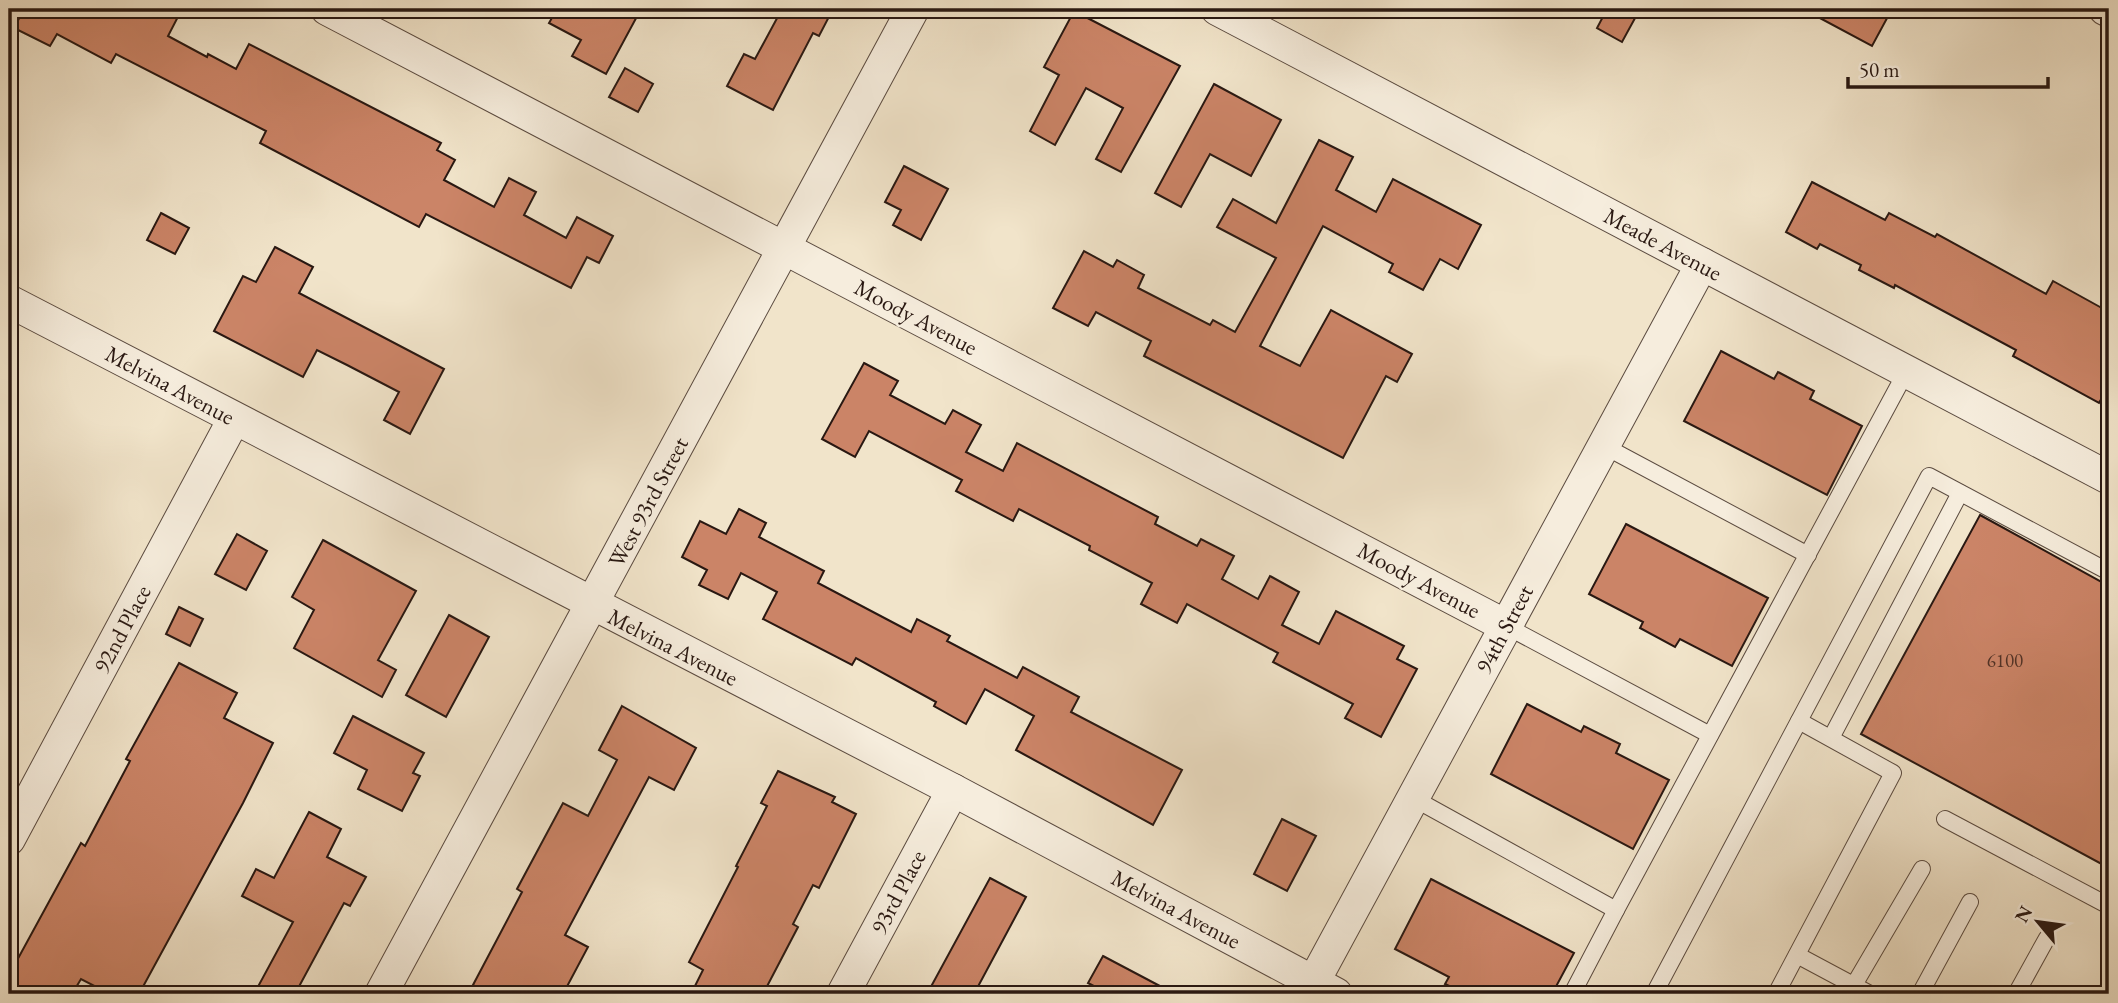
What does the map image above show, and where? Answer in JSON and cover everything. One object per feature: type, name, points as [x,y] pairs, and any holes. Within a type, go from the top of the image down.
[{"type":"street","name":"Moody Avenue","points":[[327,9],[1506,626]]},
{"type":"street","name":"West 93rd Street","points":[[381,994],[913,9]]},
{"type":"street","name":"Meade Avenue","points":[[1217,9],[2109,478]]},
{"type":"street","name":"94th Street","points":[[1319,990],[1413,798],[1702,264]]},
{"type":"street","name":"Melvina Avenue","points":[[9,301],[592,606],[953,790],[1319,990]]},
{"type":"street","name":"92nd Place","points":[[9,839],[234,419]]},
{"type":"street","name":"93rd Place","points":[[843,994],[953,790]]},
{"type":"lane","points":[[1572,994],[1906,372]]},
{"type":"lane","points":[[1604,446],[1808,555]]},
{"type":"lane","points":[[1654,994],[1929,476],[2109,572]]},
{"type":"lane","points":[[1831,738],[1960,493]]},
{"type":"lane","points":[[1506,626],[1710,735]]},
{"type":"lane","points":[[1776,994],[1894,773],[1799,720]]},
{"type":"lane","points":[[1413,798],[1616,911]]},
{"type":"lane","points":[[1945,818],[2109,906]]},
{"type":"lane","points":[[1854,985],[1922,869]]},
{"type":"lane","points":[[1920,994],[1970,902]]},
{"type":"lane","points":[[2016,994],[2047,938]]},
{"type":"lane","points":[[1797,955],[1870,994]]},
{"type":"lane","points":[[2105,994],[2109,987]]},
{"type":"building","points":[[24,9],[182,9],[168,36],[207,57],[208,54],[236,69],[249,44],[441,143],[437,150],[455,160],[444,180],[494,207],[509,178],[536,192],[524,215],[566,238],[577,217],[613,236],[599,263],[587,257],[571,288],[426,214],[419,227],[260,143],[266,131],[116,54],[111,63],[57,34],[50,46],[14,28]]},
{"type":"building","points":[[557,9],[641,9],[606,74],[572,56],[581,40],[549,23]]},
{"type":"building","points":[[782,9],[833,9],[819,36],[813,33],[773,110],[727,86],[744,54],[755,59]]},
{"type":"building","points":[[1607,9],[1640,9],[1622,42],[1597,28]]},
{"type":"building","points":[[1803,9],[1892,9],[1872,46]]},
{"type":"building","points":[[1074,11],[1180,66],[1121,172],[1096,159],[1123,108],[1086,88],[1055,145],[1030,131],[1059,75],[1044,67]]},
{"type":"building","points":[[625,68],[653,84],[638,112],[609,97]]},
{"type":"building","points":[[1214,84],[1281,120],[1251,176],[1210,154],[1181,207],[1155,193]]},
{"type":"building","points":[[1319,140],[1353,157],[1336,190],[1376,212],[1393,179],[1481,225],[1458,269],[1440,259],[1423,290],[1389,272],[1393,264],[1323,226],[1260,346],[1300,366],[1331,310],[1412,354],[1397,382],[1386,376],[1343,458],[1144,356],[1151,341],[1096,312],[1088,326],[1053,308],[1084,251],[1113,267],[1117,260],[1144,275],[1138,288],[1210,325],[1213,320],[1235,332],[1276,258],[1217,227],[1233,199],[1276,223]]},
{"type":"building","points":[[904,166],[948,189],[921,240],[893,225],[901,210],[885,202]]},
{"type":"building","points":[[1812,182],[1885,220],[1889,213],[1935,237],[1937,234],[2046,294],[2053,281],[2109,312],[2109,385],[2099,403],[2013,356],[2016,350],[1895,285],[1894,288],[1859,270],[1861,265],[1820,244],[1817,249],[1786,232]]},
{"type":"building","points":[[161,213],[189,228],[175,254],[147,240]]},
{"type":"building","points":[[275,247],[313,267],[299,293],[444,369],[410,434],[384,420],[399,392],[317,350],[303,377],[214,331],[243,276],[256,282]]},
{"type":"building","points":[[1721,351],[1774,379],[1778,372],[1814,391],[1810,399],[1862,426],[1827,495],[1684,421]]},
{"type":"building","points":[[864,363],[898,381],[890,395],[945,424],[953,410],[981,425],[966,452],[1003,471],[1017,443],[1158,517],[1155,524],[1197,546],[1201,539],[1234,556],[1222,579],[1258,599],[1270,576],[1299,592],[1282,625],[1319,644],[1336,611],[1404,646],[1397,659],[1417,669],[1381,737],[1345,718],[1353,704],[1273,662],[1278,653],[1187,604],[1177,623],[1141,604],[1152,583],[1089,550],[1090,546],[1019,509],[1013,521],[956,491],[962,480],[869,431],[855,457],[822,439]]},
{"type":"building","points":[[739,509],[766,523],[759,537],[824,571],[818,583],[911,632],[917,619],[950,636],[947,641],[1017,678],[1023,667],[1079,697],[1071,712],[1182,770],[1153,825],[1016,750],[1034,716],[985,689],[966,724],[934,706],[936,702],[856,658],[852,665],[763,619],[777,592],[741,573],[728,599],[699,585],[707,570],[682,557],[700,521],[726,534]]},
{"type":"building","points":[[1980,515],[2109,586],[2109,868],[1861,734]]},
{"type":"building","points":[[1626,524],[1768,598],[1732,666],[1680,639],[1675,647],[1640,628],[1643,622],[1589,594]]},
{"type":"building","points":[[237,534],[267,551],[246,590],[215,574]]},
{"type":"building","points":[[323,540],[416,591],[378,660],[396,670],[382,697],[294,648],[314,610],[292,597]]},
{"type":"building","points":[[179,607],[203,619],[190,646],[166,634]]},
{"type":"building","points":[[449,615],[489,637],[446,717],[406,695]]},
{"type":"building","points":[[179,663],[237,693],[224,718],[273,743],[243,803],[139,994],[110,994],[81,979],[72,994],[9,994],[9,975],[81,843],[85,846],[130,761],[126,759]]},
{"type":"building","points":[[1527,704],[1581,732],[1584,726],[1620,744],[1616,753],[1669,780],[1633,849],[1491,774]]},
{"type":"building","points":[[622,706],[696,748],[674,790],[649,777],[565,935],[588,947],[563,994],[475,994],[478,988],[473,985],[522,892],[517,889],[563,803],[588,816],[617,760],[599,750]]},
{"type":"building","points":[[353,716],[424,753],[413,773],[420,776],[402,811],[358,789],[367,770],[334,753]]},
{"type":"building","points":[[778,771],[835,797],[832,802],[856,814],[819,888],[813,885],[793,924],[798,927],[763,994],[691,994],[703,970],[689,962],[767,806],[761,803]]},
{"type":"building","points":[[309,812],[341,829],[327,857],[366,877],[350,906],[344,903],[295,994],[254,994],[293,922],[242,896],[256,869],[274,878]]},
{"type":"building","points":[[1282,819],[1316,836],[1287,891],[1254,874]]},
{"type":"building","points":[[990,878],[1026,897],[974,994],[927,994]]},
{"type":"building","points":[[1431,879],[1574,953],[1552,994],[1466,994],[1445,984],[1449,977],[1395,949]]},
{"type":"building","points":[[1103,956],[1175,994],[1109,994],[1088,983]]}]
